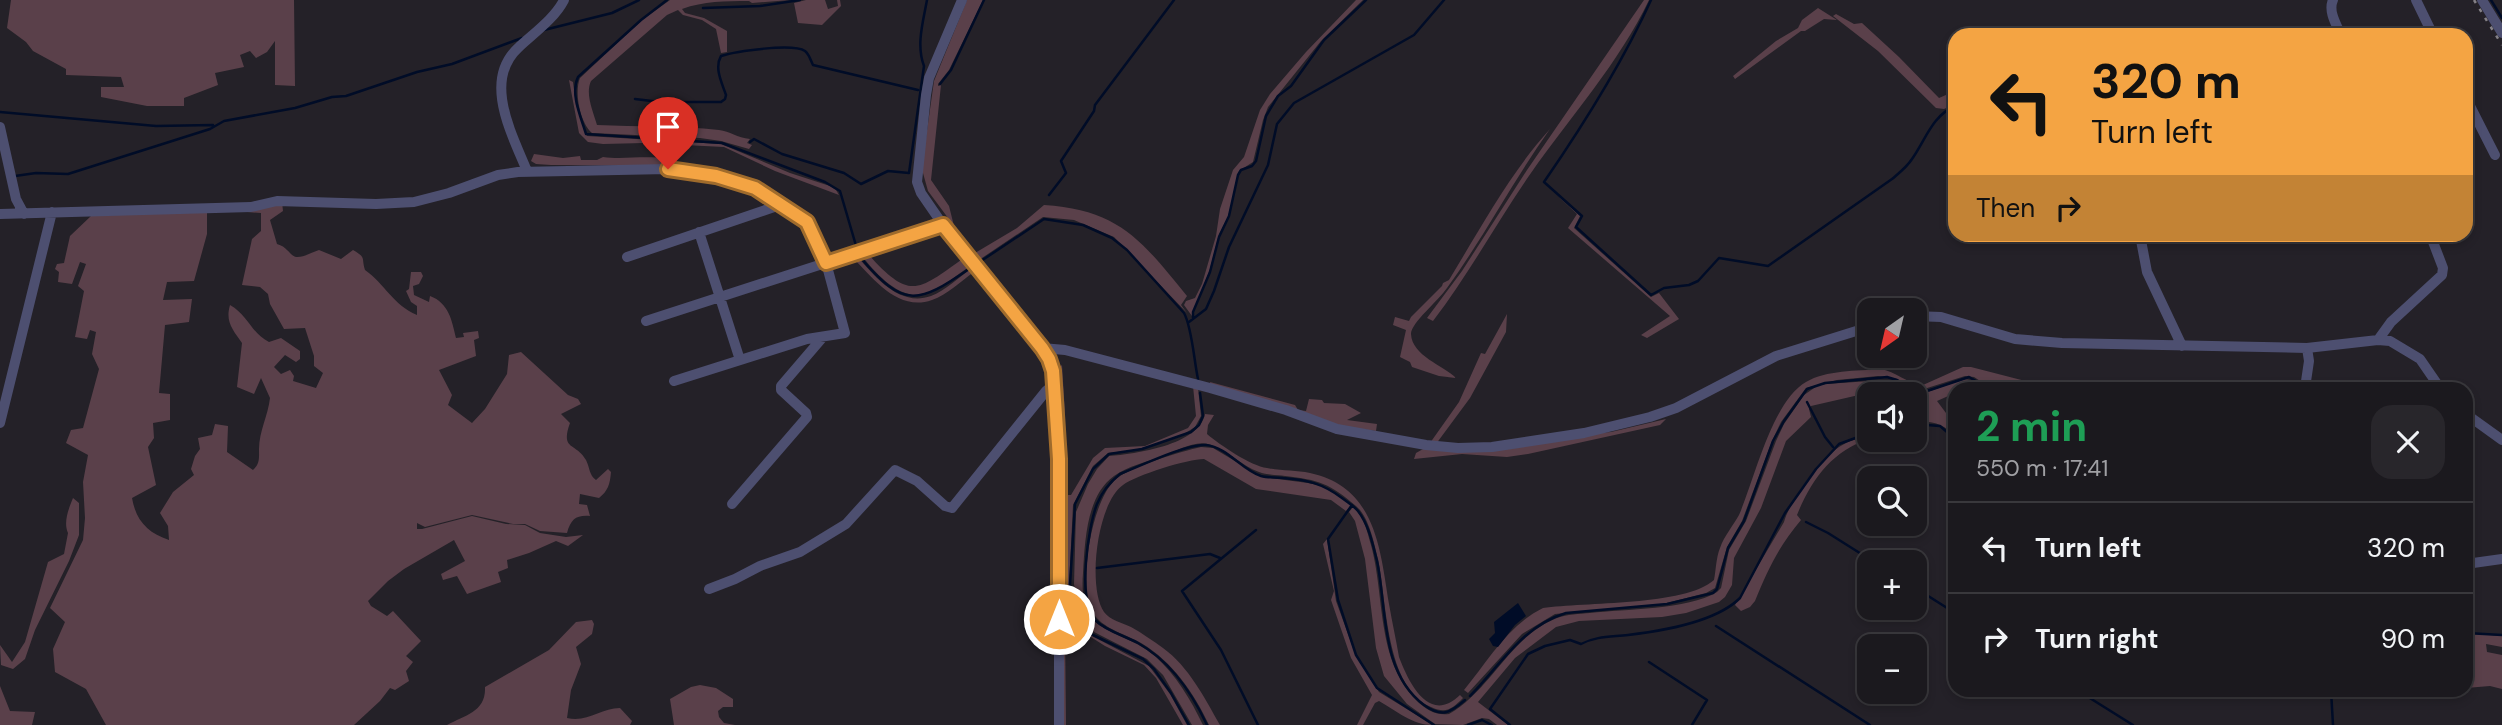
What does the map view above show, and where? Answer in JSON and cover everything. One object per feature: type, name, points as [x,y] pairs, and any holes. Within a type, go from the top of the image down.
[{"type":"street","points":[[527,171],[506,119],[502,78],[511,54],[550,18],[564,0]]},
{"type":"street","points":[[962,0],[929,78],[917,182],[943,225],[1049,359],[1055,383],[1059,459],[1059,725]]},
{"type":"street","points":[[2333,0],[2332,14],[2338,28]]},
{"type":"street","points":[[2416,0],[2430,28]]},
{"type":"street","points":[[2482,0],[2502,33]]},
{"type":"street","points":[[2473,112],[2495,155]]},
{"type":"street","points":[[0,127],[16,199],[24,214]]},
{"type":"street","points":[[0,214],[251,207],[277,201],[400,204],[431,199],[498,175],[527,171],[668,169],[739,181],[795,212],[807,222],[826,263],[845,333],[807,338],[674,381]]},
{"type":"street","points":[[627,257],[780,205]]},
{"type":"street","points":[[0,423],[52,212]]},
{"type":"street","points":[[646,321],[943,225]]},
{"type":"street","points":[[699,232],[740,360]]},
{"type":"street","points":[[2141,242],[2147,272],[2182,346]]},
{"type":"street","points":[[2378,340],[2391,322],[2442,275],[2443,268],[2433,242]]},
{"type":"street","points":[[1927,316],[1941,317],[2015,339],[2062,343],[2307,348],[2390,341],[2420,359],[2436,382]]},
{"type":"street","points":[[1042,348],[1065,350],[1210,388],[1286,410],[1337,429],[1417,444],[1458,448],[1492,447],[1538,440],[1650,418],[1676,408],[1776,356],[1857,331]]},
{"type":"street","points":[[732,504],[807,417],[781,390],[781,386],[824,336]]},
{"type":"street","points":[[2306,382],[2309,361],[2307,348]]},
{"type":"street","points":[[709,589],[800,552],[846,524],[895,470],[917,481],[945,506],[952,508],[1055,383]]},
{"type":"street","points":[[2473,419],[2502,440]]},
{"type":"street","points":[[2473,563],[2502,559]]},
{"type":"shaded area","points":[[11,0],[294,0],[295,86],[275,85],[275,41],[267,52],[256,58],[250,51],[240,55],[244,67],[215,73],[218,85],[184,98],[184,106],[147,106],[101,97],[101,87],[124,87],[121,77],[66,75],[66,69],[33,51],[26,42],[7,28]]},
{"type":"shaded area","points":[[670,0],[790,0],[715,2],[682,9],[685,13],[704,18],[727,31],[727,52],[721,53],[716,29],[702,20],[683,15],[678,10],[667,15],[591,81],[589,97],[597,125],[719,130],[750,139],[747,143],[752,145],[749,149],[700,138],[592,133],[584,122],[578,99],[580,78],[642,20]]},
{"type":"shaded area","points":[[825,0],[828,9],[838,6],[837,0],[840,0],[841,6],[822,25],[798,23],[794,3]]},
{"type":"shaded area","points":[[967,0],[983,0],[949,70],[938,84],[941,85],[931,180],[949,206],[954,226],[928,191],[923,173],[923,159],[934,81]]},
{"type":"shaded area","points":[[1356,0],[1363,0],[1321,41],[1268,107],[1253,162],[1239,171],[1228,217],[1219,234],[1210,269],[1192,316],[1184,305],[1186,301],[1195,298],[1202,284],[1216,236],[1220,209],[1233,170],[1244,157],[1260,110],[1270,94],[1306,52]]},
{"type":"shaded area","points":[[1644,0],[1649,0],[1624,46],[1531,173],[1433,321],[1427,318],[1462,271],[1527,170]]},
{"type":"shaded area","points":[[1818,8],[1837,20],[1824,19],[1801,31],[1735,79],[1733,76],[1776,41],[1798,28],[1802,20]]},
{"type":"shaded area","points":[[1836,14],[1854,24],[1862,23],[1939,98],[1948,94],[1948,107],[1936,108],[1878,51],[1833,16]]},
{"type":"shaded area","points":[[569,80],[573,82],[576,105],[587,136],[721,144],[790,173],[830,186],[839,195],[775,171],[724,147],[588,142],[579,133]]},
{"type":"shaded area","points":[[1550,129],[1461,269],[1412,329],[1413,342],[1422,354],[1456,378],[1439,376],[1412,367],[1410,362],[1400,357],[1406,330],[1393,325],[1395,317],[1409,321],[1443,283],[1449,280],[1509,183]]},
{"type":"shaded area","points":[[534,154],[563,158],[580,156],[581,160],[597,160],[603,157],[655,158],[676,161],[685,166],[536,164],[531,161]]},
{"type":"shaded area","points":[[1543,182],[1580,216],[1574,228],[1651,297],[1659,293],[1679,319],[1647,338],[1641,335],[1670,316],[1568,228],[1577,214]]},
{"type":"shaded area","points":[[282,202],[283,211],[270,220],[277,244],[294,256],[301,257],[319,250],[341,259],[353,250],[362,257],[365,270],[395,300],[417,315],[417,306],[411,302],[406,291],[409,289],[411,272],[421,272],[423,276],[419,284],[413,286],[414,295],[429,302],[430,296],[442,303],[449,313],[456,338],[464,337],[463,333],[478,331],[479,338],[474,340],[476,356],[439,370],[452,395],[448,405],[472,423],[485,409],[507,374],[509,355],[521,352],[568,395],[578,399],[581,404],[561,414],[570,423],[568,442],[582,454],[596,480],[608,469],[611,472],[609,484],[599,498],[580,494],[579,504],[587,505],[590,516],[575,519],[567,533],[540,531],[525,524],[472,515],[425,527],[417,523],[417,529],[422,529],[472,516],[506,524],[525,525],[540,533],[566,537],[583,535],[568,546],[556,541],[507,560],[508,568],[498,572],[501,582],[467,594],[457,576],[443,580],[441,574],[465,561],[454,540],[388,581],[368,601],[387,616],[393,611],[421,641],[406,656],[413,662],[406,671],[409,681],[395,690],[390,688],[354,725],[106,725],[86,689],[55,672],[53,649],[65,622],[50,608],[83,540],[85,518],[83,482],[88,455],[66,443],[71,430],[83,428],[99,369],[92,354],[96,332],[90,330],[87,339],[75,337],[84,291],[78,286],[86,264],[80,262],[72,284],[58,282],[59,272],[55,269],[57,264],[64,263],[70,236],[91,216],[207,210],[207,234],[194,281],[167,282],[163,300],[192,299],[189,322],[165,325],[159,393],[170,394],[170,420],[153,423],[154,438],[148,447],[156,485],[132,498],[144,525],[169,540],[168,526],[160,513],[173,492],[194,475],[191,469],[200,449],[198,438],[212,435],[215,424],[228,426],[227,452],[253,470],[259,461],[260,436],[270,398],[261,378],[254,394],[237,387],[242,343],[229,321],[230,305],[269,342],[281,338],[300,351],[300,359],[296,362],[285,355],[274,367],[281,374],[290,370],[294,376],[293,381],[316,388],[323,373],[314,366],[314,356],[305,328],[284,329],[270,304],[268,294],[260,287],[242,285],[252,239],[261,231],[261,213],[247,212]]},
{"type":"shaded area","points":[[1044,205],[1092,214],[1111,221],[1127,232],[1142,244],[1187,296],[1181,305],[1187,313],[1114,237],[1074,220],[1043,217],[979,260],[975,253],[1017,228]]},
{"type":"shaded area","points":[[868,254],[905,285],[915,286],[936,278],[964,258],[970,266],[933,291],[912,295],[892,286],[875,272],[861,255]]},
{"type":"shaded area","points":[[858,257],[881,281],[909,298],[936,294],[972,268],[974,272],[938,298],[920,303],[898,298],[878,284],[853,258]]},
{"type":"shaded area","points":[[1507,314],[1506,332],[1470,398],[1436,444],[1430,443],[1459,402],[1481,353],[1485,354]]},
{"type":"shaded area","points":[[1062,365],[1066,495],[1071,495],[1093,458],[1105,448],[1145,446],[1188,428],[1196,416],[1193,386],[1198,388],[1201,416],[1195,427],[1179,437],[1154,445],[1108,453],[1093,466],[1073,505],[1069,586],[1073,614],[1080,627],[1149,666],[1170,694],[1187,725],[1183,725],[1156,678],[1144,665],[1105,646],[1075,627],[1065,629],[1064,725],[1063,414],[1057,370]]},
{"type":"shaded area","points":[[1963,367],[2029,382],[1982,382],[1965,376],[1927,388],[1927,383]]},
{"type":"shaded area","points":[[1880,369],[1912,382],[1878,376],[1837,380],[1806,388],[1781,422],[1772,441],[1742,521],[1727,547],[1715,588],[1706,593],[1663,604],[1555,614],[1522,634],[1468,693],[1464,690],[1509,634],[1543,608],[1658,599],[1681,595],[1714,580],[1720,548],[1739,515],[1774,423],[1794,392],[1814,378],[1832,373]]},
{"type":"shaded area","points":[[1964,379],[1973,382],[1956,382]]},
{"type":"shaded area","points":[[1885,380],[1891,382],[1857,382],[1857,395],[1811,406],[1811,417],[1786,441],[1761,508],[1734,558],[1732,585],[1719,602],[1686,613],[1662,617],[1579,621],[1556,627],[1515,658],[1478,702],[1508,725],[1497,725],[1482,718],[1463,725],[1435,724],[1407,704],[1384,676],[1376,648],[1365,559],[1355,521],[1349,512],[1353,507],[1362,519],[1371,545],[1384,626],[1394,666],[1403,684],[1419,703],[1435,713],[1449,714],[1477,691],[1526,637],[1557,618],[1573,614],[1673,606],[1717,592],[1721,588],[1729,550],[1746,521],[1776,441],[1804,395],[1817,386],[1826,384]]},
{"type":"shaded area","points":[[1210,382],[1295,405],[1298,410],[1306,411],[1309,399],[1345,404],[1361,413],[1347,420],[1377,424],[1376,431],[1336,426],[1211,387]]},
{"type":"shaded area","points":[[1948,385],[1948,396],[1937,401],[1948,416],[1948,430],[1927,422],[1927,392]]},
{"type":"shaded area","points":[[1205,414],[1214,415],[1208,425],[1207,434],[1236,454],[1260,466],[1310,473],[1332,480],[1362,506],[1377,542],[1399,657],[1408,678],[1430,703],[1449,703],[1460,695],[1463,698],[1448,709],[1436,709],[1416,697],[1405,682],[1396,663],[1391,641],[1373,538],[1368,523],[1356,506],[1323,484],[1262,473],[1203,443],[1131,467],[1114,476],[1105,485],[1092,507],[1089,520],[1083,594],[1087,609],[1094,620],[1141,646],[1170,671],[1203,725],[1192,725],[1163,675],[1147,659],[1087,626],[1078,612],[1074,584],[1076,512],[1088,484],[1109,456],[1149,450],[1179,440],[1200,425]]},
{"type":"shaded area","points":[[1666,419],[1660,425],[1528,454],[1507,457],[1462,454],[1414,459],[1416,453],[1423,449],[1611,432]]},
{"type":"shaded area","points":[[1857,439],[1857,444],[1834,459],[1816,478],[1797,515],[1801,520],[1775,558],[1755,601],[1741,611],[1735,605],[1784,522],[1792,503],[1823,461]]},
{"type":"shaded area","points":[[1201,447],[1213,448],[1262,477],[1326,487],[1351,505],[1346,511],[1331,500],[1256,489],[1204,459],[1139,477],[1123,485],[1114,495],[1101,527],[1097,546],[1096,584],[1104,612],[1143,634],[1181,664],[1220,725],[1209,725],[1189,690],[1163,659],[1141,643],[1099,621],[1089,604],[1087,587],[1093,525],[1107,490],[1123,474]]},
{"type":"shaded area","points":[[73,498],[79,503],[79,535],[69,561],[35,630],[25,659],[13,669],[1,665],[0,645],[12,662],[25,642],[48,562],[64,554],[68,533],[66,520]]},
{"type":"shaded area","points":[[1327,539],[1336,601],[1356,656],[1379,692],[1433,725],[1411,720],[1379,701],[1375,703],[1363,725],[1357,725],[1372,695],[1351,658],[1331,600],[1334,591],[1323,544]]},
{"type":"shaded area","points":[[592,620],[592,634],[576,647],[581,664],[571,690],[567,718],[581,719],[620,708],[632,721],[630,725],[447,725],[478,707],[482,702],[485,687],[549,650],[576,622]]},
{"type":"shaded area","points":[[2473,634],[2502,636],[2502,647],[2486,644],[2487,652],[2502,655],[2502,689],[2490,686],[2473,687]]},
{"type":"shaded area","points":[[700,685],[716,688],[733,699],[733,707],[723,707],[718,711],[724,723],[735,725],[674,725],[670,699]]},
{"type":"shaded area","points":[[0,686],[10,711],[35,712],[32,725],[0,725]]},
{"type":"water","points":[[1518,603],[1526,616],[1515,625],[1498,647],[1493,646],[1489,639],[1495,633],[1494,622]]},
{"type":"waterway","points":[[544,30],[612,13],[639,0]]},
{"type":"waterway","points":[[667,0],[578,77],[575,91],[586,134],[722,143],[825,182],[840,191],[857,249]]},
{"type":"waterway","points":[[703,8],[760,6],[800,0]]},
{"type":"waterway","points":[[750,142],[754,139],[782,154],[844,173],[861,184],[888,171],[909,173],[924,66],[920,42],[927,0]]},
{"type":"waterway","points":[[940,84],[951,70],[984,0]]},
{"type":"waterway","points":[[1049,195],[1066,173],[1061,161],[1094,111],[1095,105],[1174,0]]},
{"type":"waterway","points":[[1193,319],[1193,312],[1210,272],[1219,237],[1229,216],[1238,175],[1241,170],[1252,166],[1256,161],[1266,116],[1278,96],[1291,86],[1324,40],[1366,0]]},
{"type":"waterway","points":[[1189,322],[1206,309],[1229,247],[1268,165],[1277,124],[1294,103],[1414,35],[1444,0]]},
{"type":"waterway","points":[[1651,0],[1602,93],[1544,182],[1582,216],[1576,227],[1651,295],[1664,288],[1689,285],[1698,281],[1719,258],[1768,266],[1892,179],[1910,162],[1935,122],[1948,110]]},
{"type":"waterway","points":[[2491,0],[2502,18]]},
{"type":"waterway","points":[[15,176],[36,173],[68,174],[210,129],[224,121],[346,96],[417,72],[452,64],[522,38]]},
{"type":"waterway","points":[[635,99],[660,102],[721,102],[726,95],[718,70],[721,56],[777,48],[805,51],[813,65],[918,90]]},
{"type":"waterway","points":[[0,112],[156,126],[213,125]]},
{"type":"waterway","points":[[981,261],[1044,219],[1083,225],[1112,238],[1127,250],[1184,313],[1191,335],[1198,379]]},
{"type":"waterway","points":[[860,257],[888,286],[912,296],[937,289],[969,269]]},
{"type":"waterway","points":[[1470,696],[1524,637],[1550,619],[1566,613],[1667,604],[1713,593],[1717,589],[1728,548],[1744,521],[1773,441],[1807,389],[1825,383],[1887,377],[1924,392],[1948,384]]},
{"type":"waterway","points":[[1954,382],[1969,377],[1978,382]]},
{"type":"waterway","points":[[1189,725],[1154,669],[1143,659],[1091,634],[1081,626],[1075,612],[1070,585],[1075,504],[1093,469],[1109,454],[1142,449],[1191,432],[1199,425],[1203,416],[1200,393]]},
{"type":"waterway","points":[[1807,402],[1833,447]]},
{"type":"waterway","points":[[1927,425],[1940,426],[1948,433]]},
{"type":"waterway","points":[[1510,725],[1490,709],[1528,654],[1545,646],[1570,640],[1581,644],[1598,638],[1688,624],[1717,613],[1740,598],[1785,513],[1816,469],[1839,444],[1857,437]]},
{"type":"waterway","points":[[1207,725],[1187,690],[1170,668],[1150,650],[1095,620],[1086,597],[1085,581],[1094,515],[1104,491],[1120,474],[1198,445],[1221,450],[1261,476],[1314,483],[1335,493],[1356,509],[1365,522],[1374,548],[1388,638],[1400,675],[1410,691],[1436,712],[1450,711],[1465,700]]},
{"type":"waterway","points":[[1352,505],[1328,539],[1338,600],[1356,655],[1377,688],[1434,725]]},
{"type":"waterway","points":[[1806,522],[1857,551]]},
{"type":"waterway","points":[[1256,530],[1182,591],[1221,650],[1258,725]]},
{"type":"waterway","points":[[1097,568],[1210,554],[1220,558]]},
{"type":"waterway","points":[[1927,595],[1948,609]]},
{"type":"waterway","points":[[1716,626],[1870,725]]},
{"type":"waterway","points":[[2473,633],[2502,635]]},
{"type":"waterway","points":[[1649,662],[1707,700],[1692,725]]},
{"type":"waterway","points":[[2088,697],[2133,725]]},
{"type":"waterway","points":[[2331,697],[2333,725]]},
{"type":"waterway","points":[[1468,725],[1482,720],[1492,725]]},
{"type":"railway","points":[[2474,0],[2502,45]]},
{"type":"route","points":[[668,169],[739,181],[755,188],[807,222],[826,263],[943,225],[1042,348],[1053,371],[1059,459],[1059,619]]}]
